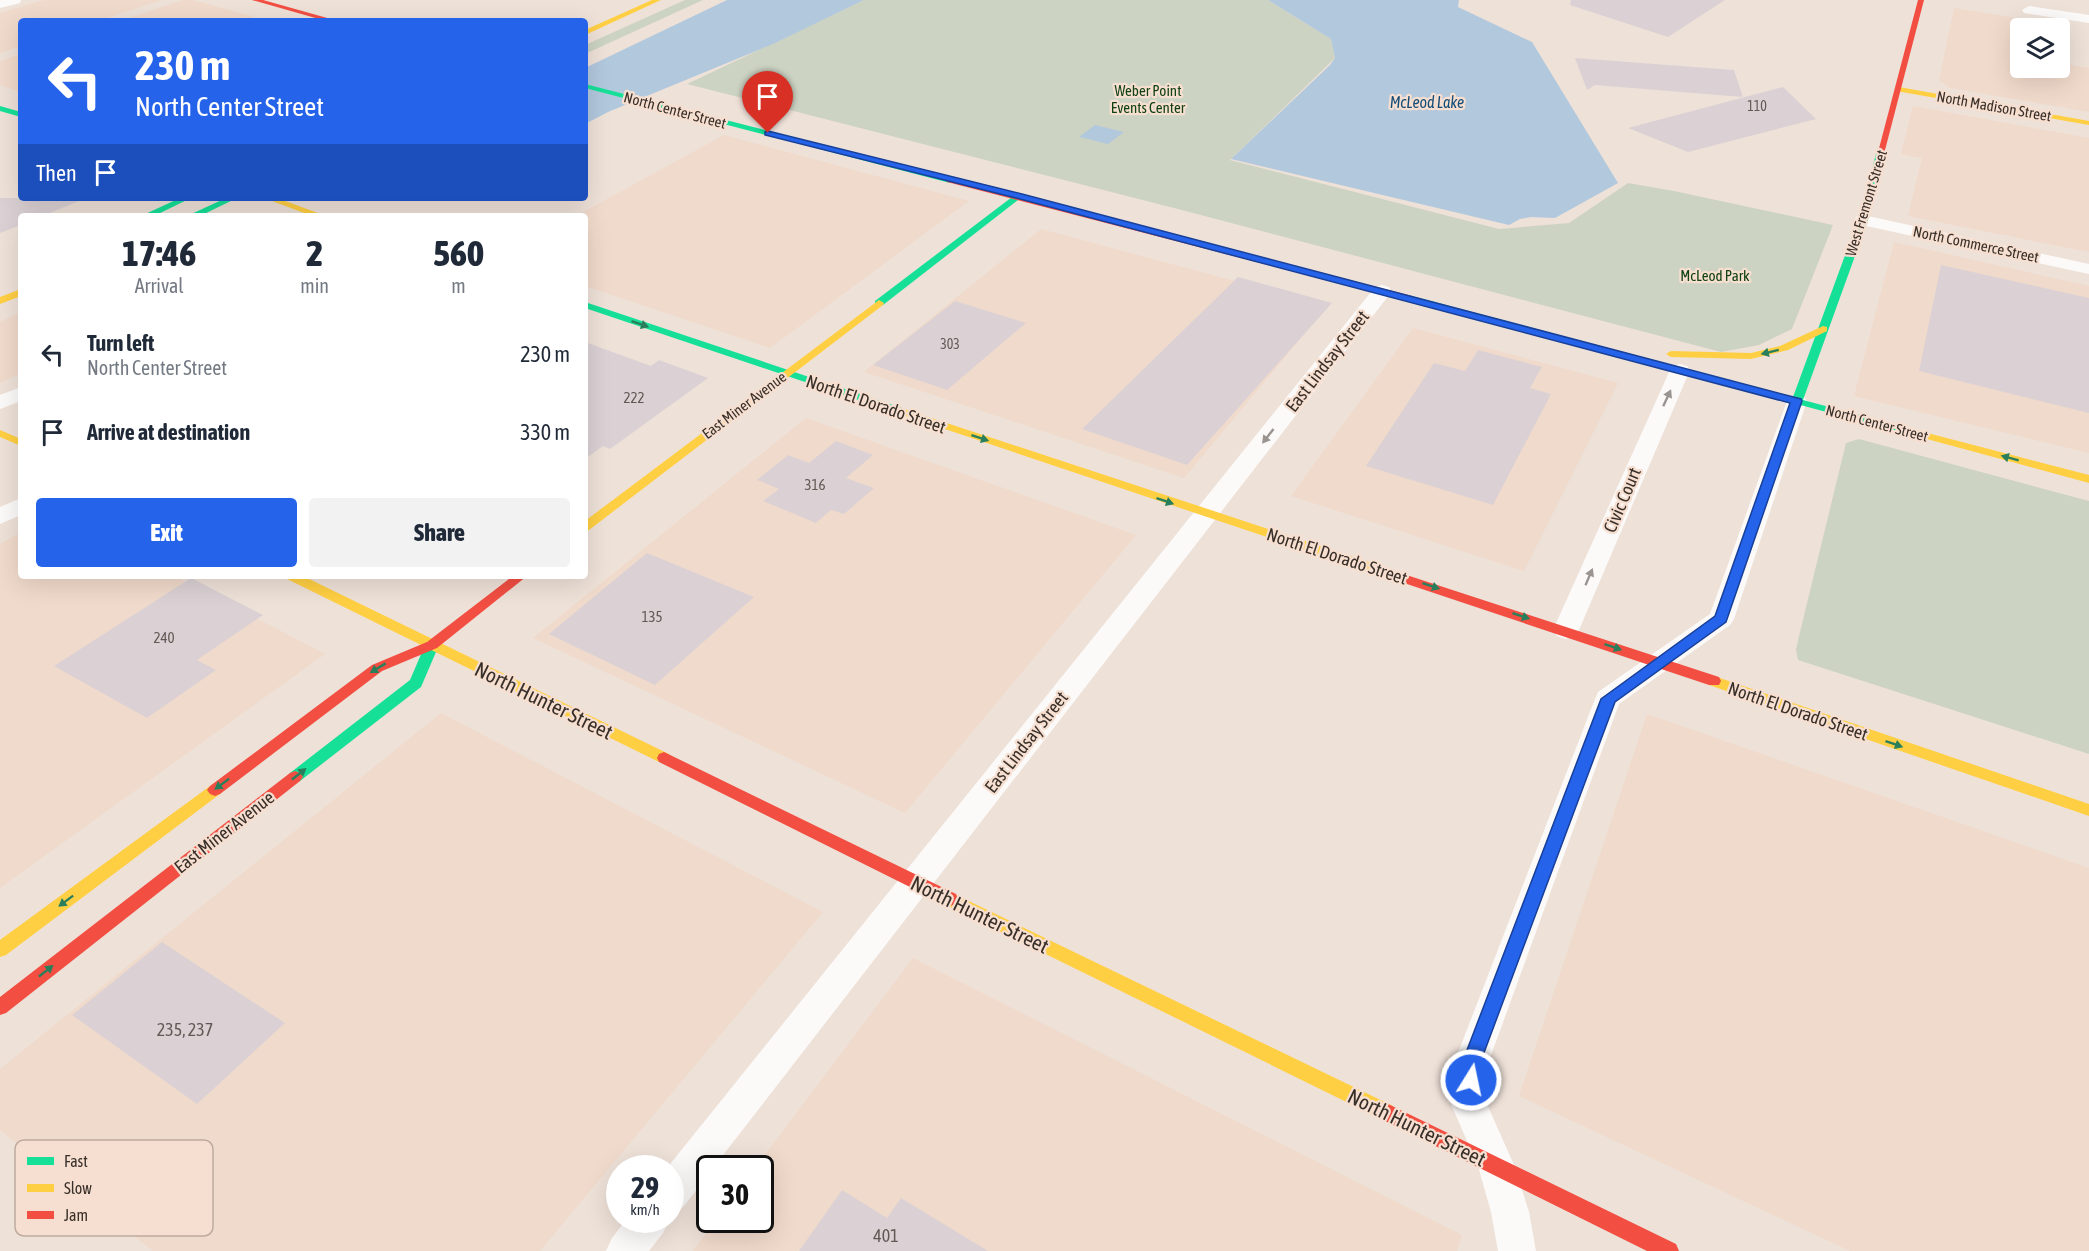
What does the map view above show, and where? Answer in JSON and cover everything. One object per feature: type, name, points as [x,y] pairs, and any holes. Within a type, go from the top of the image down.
[{"type":"main road","points":[[255,0],[323,18]]},
{"type":"main road","points":[[588,20],[636,0]]},
{"type":"main road","points":[[588,32],[658,0]]},
{"type":"main road","name":"West Fremont Street","points":[[1797,401],[1863,220],[1921,0]]},
{"type":"main road","name":"North Center Street","points":[[588,87],[1019,196],[2089,479]]},
{"type":"main road","name":"North Madison Street","points":[[1899,89],[2089,123]]},
{"type":"main road","name":"East Miner Avenue","points":[[588,525],[1019,196]]},
{"type":"main road","points":[[153,213],[180,201]]},
{"type":"main road","points":[[199,213],[226,201]]},
{"type":"main road","points":[[277,201],[312,213]]},
{"type":"main road","points":[[0,301],[18,293]]},
{"type":"main road","name":"North El Dorado Street","points":[[588,306],[1206,514],[1566,630],[2089,810]]},
{"type":"main road","points":[[1612,352],[1751,356],[1784,348],[1823,329]]},
{"type":"main road","points":[[0,433],[18,442]]},
{"type":"main road","name":"North Hunter Street","points":[[298,579],[1669,1251]]},
{"type":"main road","name":"East Miner Avenue","points":[[0,950],[380,666],[432,645],[517,579]]},
{"type":"main road","name":"East Miner Avenue","points":[[0,1007],[416,683],[432,645]]},
{"type":"street","points":[[0,4],[15,0]]},
{"type":"street","points":[[2029,10],[2089,19]]},
{"type":"street","name":"North Commerce Street","points":[[1863,220],[2089,269]]},
{"type":"street","name":"East Lindsay Street","points":[[684,1176],[1382,291]]},
{"type":"street","name":"Civic Court","points":[[1566,630],[1680,370]]},
{"type":"street","points":[[0,403],[18,394]]},
{"type":"street","points":[[1517,1251],[1510,1212],[1496,1166],[1468,1102],[1473,1058],[1608,699],[1721,619],[1797,401]]},
{"type":"street","points":[[0,517],[18,507]]},
{"type":"street","points":[[625,1251],[640,1233]]},
{"type":"shaded area","points":[[44,0],[162,0],[107,18],[18,18],[18,47],[0,53],[0,13]]},
{"type":"shaded area","points":[[183,0],[193,0],[255,17],[252,18],[129,18]]},
{"type":"shaded area","points":[[1954,8],[2016,18],[2010,18],[2010,78],[2070,78],[2070,65],[2089,68],[2089,112],[1950,88],[1939,80]]},
{"type":"shaded area","points":[[18,55],[18,91],[0,85],[0,61]]},
{"type":"shaded area","points":[[1913,106],[2089,138],[2089,252],[1908,216],[1922,158],[1901,154]]},
{"type":"shaded area","points":[[724,135],[969,201],[770,348],[588,287],[588,213],[581,213]]},
{"type":"shaded area","points":[[1041,229],[1328,306],[1184,478],[864,372]]},
{"type":"shaded area","points":[[1894,242],[2089,286],[2089,453],[1854,396]]},
{"type":"shaded area","points":[[18,313],[18,374],[0,383],[0,322]]},
{"type":"shaded area","points":[[1413,328],[1618,383],[1524,571],[1291,496]]},
{"type":"shaded area","points":[[806,418],[1136,535],[905,813],[533,638]]},
{"type":"shaded area","points":[[18,534],[18,579],[181,579],[325,654],[0,888],[0,544]]},
{"type":"shaded area","points":[[441,713],[823,912],[620,1155],[606,1155],[606,1172],[540,1251],[153,1251],[134,1236],[213,1236],[213,1140],[15,1140],[15,1142],[0,1130],[0,1069]]},
{"type":"shaded area","points":[[1647,714],[2089,868],[2089,1251],[1850,1251],[1519,1096]]},
{"type":"shaded area","points":[[913,958],[1462,1235],[1457,1251],[693,1251],[707,1233],[774,1233],[774,1155],[765,1155]]},
{"type":"green space","points":[[685,0],[703,0],[588,53],[588,44]]},
{"type":"green space","points":[[864,0],[1268,0],[1331,39],[1335,58],[1230,160],[1499,229],[1569,223],[1628,183],[1833,225],[1792,329],[1759,345],[1721,352],[1174,208],[687,84]]},
{"type":"green space","points":[[1859,439],[2089,501],[2089,754],[1798,660],[1796,650],[1799,636],[1846,443]]},
{"type":"water","points":[[727,0],[864,0],[773,44],[608,112],[588,122],[588,67]]},
{"type":"water","name":"McLeod Lake","points":[[1268,0],[1459,0],[1458,7],[1532,42],[1618,183],[1555,218],[1531,217],[1520,219],[1509,225],[1231,159],[1335,58],[1331,39]]},
{"type":"water","points":[[1095,125],[1124,132],[1108,144],[1079,137]]},
{"type":"building","points":[[1571,0],[1725,0],[1668,37],[1570,5]]},
{"type":"building","points":[[1575,58],[1734,70],[1743,97],[1595,85],[1587,90]]},
{"type":"building","points":[[1783,87],[1816,119],[1688,152],[1628,128]]},
{"type":"building","points":[[0,198],[18,198],[18,201],[79,201],[49,213],[18,213],[18,226],[0,233]]},
{"type":"building","points":[[1941,265],[2089,298],[2089,413],[1919,371]]},
{"type":"building","points":[[1238,277],[1332,303],[1187,465],[1082,429]]},
{"type":"building","points":[[955,301],[1026,323],[947,390],[873,365]]},
{"type":"building","points":[[588,343],[651,366],[659,360],[708,378],[610,449],[603,446],[588,457]]},
{"type":"building","points":[[1478,350],[1542,367],[1530,388],[1551,394],[1493,505],[1366,466],[1434,363],[1465,371]]},
{"type":"building","points":[[836,441],[873,455],[846,478],[874,488],[844,514],[831,510],[816,523],[763,501],[779,489],[757,480],[788,455],[809,463]]},
{"type":"building","points":[[647,553],[754,597],[655,685],[549,634]]},
{"type":"building","points":[[189,579],[263,615],[197,660],[216,670],[147,718],[54,666]]},
{"type":"building","points":[[162,942],[285,1023],[197,1104],[72,1015]]},
{"type":"building","points":[[842,1190],[887,1218],[901,1198],[988,1251],[799,1251]]},
{"type":"traffic: fast","points":[[588,87],[950,180]]},
{"type":"traffic: fast","points":[[0,108],[18,114]]},
{"type":"traffic: fast","points":[[1797,401],[1863,220],[1880,154]]},
{"type":"traffic: fast","points":[[879,303],[1019,196]]},
{"type":"traffic: fast","points":[[153,213],[180,201]]},
{"type":"traffic: fast","points":[[199,213],[226,201]]},
{"type":"traffic: fast","points":[[1408,298],[1916,433]]},
{"type":"traffic: fast","points":[[588,306],[898,410]]},
{"type":"traffic: fast","points":[[295,777],[416,683],[432,645]]},
{"type":"traffic: slow","points":[[588,32],[658,0]]},
{"type":"traffic: slow","points":[[1899,89],[2089,123]]},
{"type":"traffic: slow","points":[[277,201],[312,213]]},
{"type":"traffic: slow","points":[[0,301],[18,293]]},
{"type":"traffic: slow","points":[[588,525],[879,303]]},
{"type":"traffic: slow","points":[[1671,354],[1751,356],[1784,348],[1823,329]]},
{"type":"traffic: slow","points":[[898,410],[1382,571]]},
{"type":"traffic: slow","points":[[0,433],[18,442]]},
{"type":"traffic: slow","points":[[1916,433],[2089,479]]},
{"type":"traffic: slow","points":[[298,579],[664,758]]},
{"type":"traffic: slow","points":[[1714,681],[2089,810]]},
{"type":"traffic: slow","points":[[0,950],[215,790]]},
{"type":"traffic: slow","points":[[950,899],[1386,1112]]},
{"type":"traffic: jam","points":[[255,0],[323,18]]},
{"type":"traffic: jam","points":[[1880,154],[1921,0]]},
{"type":"traffic: jam","points":[[950,180],[1408,298]]},
{"type":"traffic: jam","points":[[1382,571],[1714,681]]},
{"type":"traffic: jam","points":[[215,790],[377,668],[432,645],[517,579]]},
{"type":"traffic: jam","points":[[664,758],[950,899]]},
{"type":"traffic: jam","points":[[0,1007],[295,777]]},
{"type":"traffic: jam","points":[[1386,1112],[1669,1251]]},
{"type":"route","points":[[768,133],[1019,196],[1797,401],[1721,619],[1608,699],[1473,1058],[1471,1080]]},
{"type":"park label","name":"Weber Point Events Center","points":[[1148,98]]},
{"type":"park label","name":"McLeod Park","points":[[1715,275]]}]
